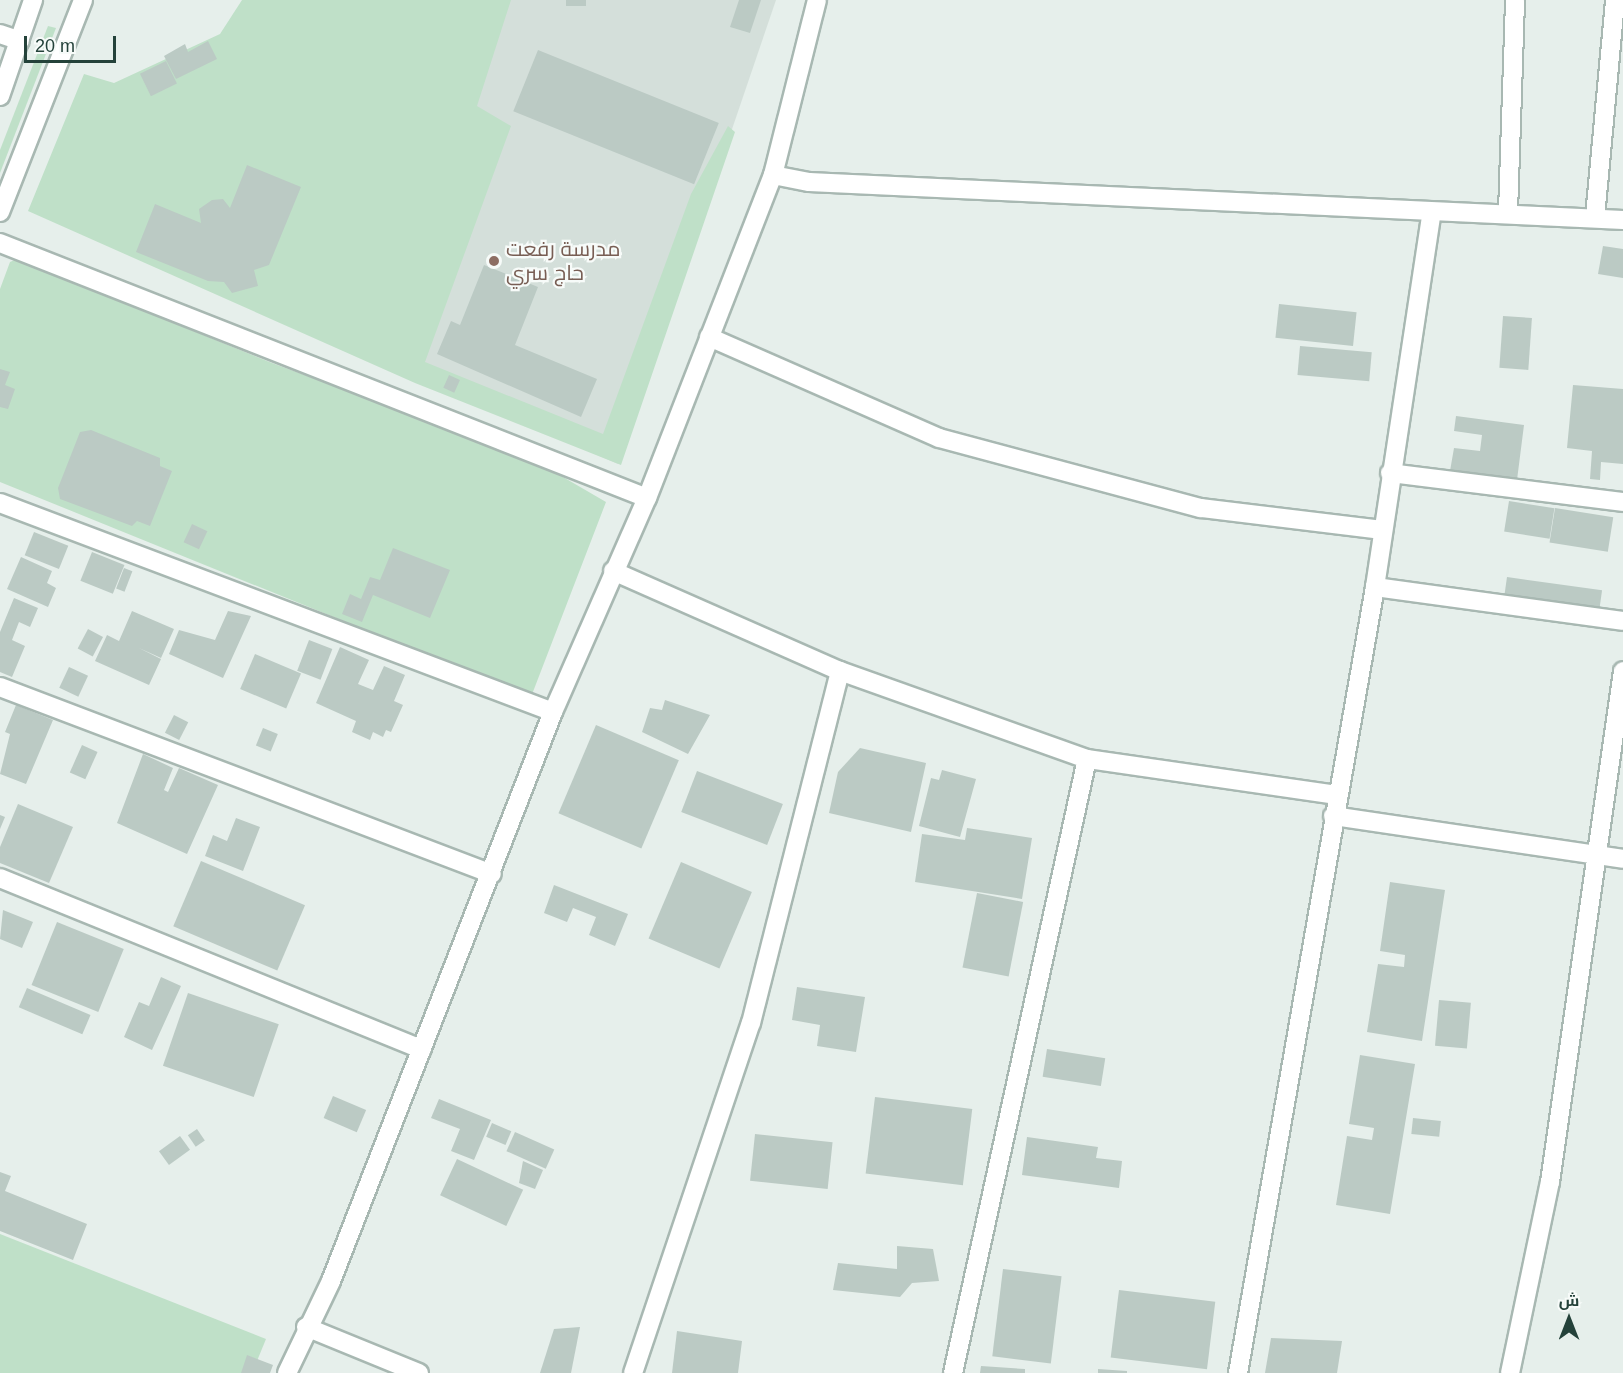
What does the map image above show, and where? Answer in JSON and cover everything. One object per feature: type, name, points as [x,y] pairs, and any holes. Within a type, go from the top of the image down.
[{"type":"street","points":[[0,96],[33,0]]},
{"type":"street","points":[[0,212],[83,0]]},
{"type":"street","points":[[287,1373],[306,1327],[331,1281],[492,874],[553,712],[647,498],[773,175],[817,0]]},
{"type":"street","points":[[1508,213],[1515,0]]},
{"type":"street","points":[[1595,217],[1615,0]]},
{"type":"street","points":[[0,34],[20,41]]},
{"type":"street","points":[[773,175],[809,182],[1623,220]]},
{"type":"street","points":[[1238,1373],[1333,816],[1375,587],[1390,473],[1432,212]]},
{"type":"street","points":[[0,243],[647,498]]},
{"type":"street","points":[[709,337],[950,441],[1201,508],[1382,530]]},
{"type":"street","points":[[1390,473],[1623,502]]},
{"type":"street","points":[[0,503],[553,712]]},
{"type":"street","points":[[614,571],[840,671],[1087,759],[1338,795]]},
{"type":"street","points":[[1375,587],[1623,621]]},
{"type":"street","points":[[633,1373],[751,1023],[840,671]]},
{"type":"street","points":[[1510,1373],[1550,1182],[1595,854],[1623,671]]},
{"type":"street","points":[[0,687],[492,874]]},
{"type":"street","points":[[953,1373],[1087,759]]},
{"type":"street","points":[[1333,816],[1623,859]]},
{"type":"street","points":[[0,878],[422,1049]]},
{"type":"street","points":[[306,1327],[419,1373]]},
{"type":"shaded area","name":"مدرسة رفعت حاج سري","points":[[407,0],[776,0],[618,464],[278,317]]},
{"type":"green space","points":[[242,0],[511,0],[477,106],[511,126],[425,362],[603,434],[691,194],[728,126],[735,132],[621,465],[415,383],[28,211],[84,74],[114,83],[220,34]]},
{"type":"green space","points":[[48,26],[56,28],[0,173],[0,150]]},
{"type":"green space","points":[[17,259],[272,363],[532,459],[606,502],[531,697],[0,482],[0,289],[10,262]]},
{"type":"green space","points":[[0,1234],[266,1339],[252,1373],[0,1373]]},
{"type":"building","points":[[566,0],[586,0],[586,6],[566,6]]},
{"type":"building","points":[[739,0],[761,0],[750,33],[730,27]]},
{"type":"building","points":[[208,41],[217,59],[176,79],[164,56],[185,44],[188,52]]},
{"type":"building","points":[[538,50],[719,123],[694,184],[513,111]]},
{"type":"building","points":[[166,61],[177,83],[151,96],[140,74]]},
{"type":"building","points":[[247,165],[301,187],[269,265],[254,270],[258,286],[232,293],[224,282],[208,281],[136,252],[155,204],[201,223],[199,209],[212,200],[223,199],[230,208]]},
{"type":"building","points":[[1603,246],[1623,249],[1623,278],[1598,274]]},
{"type":"building","points":[[484,265],[538,287],[515,345],[597,379],[581,417],[437,354],[451,321],[460,325]]},
{"type":"building","points":[[1279,304],[1357,312],[1353,346],[1275,338]]},
{"type":"building","points":[[1503,316],[1532,318],[1528,370],[1499,368]]},
{"type":"building","points":[[1300,346],[1372,352],[1369,381],[1297,375]]},
{"type":"building","points":[[0,369],[10,372],[5,385],[15,389],[8,409],[0,407]]},
{"type":"building","points":[[449,375],[460,380],[454,393],[443,388]]},
{"type":"building","points":[[1573,385],[1623,389],[1623,464],[1601,462],[1600,480],[1590,479],[1592,451],[1567,448]]},
{"type":"building","points":[[1456,416],[1524,425],[1517,480],[1450,471],[1454,448],[1480,451],[1482,435],[1454,431]]},
{"type":"building","points":[[91,430],[160,458],[160,466],[172,471],[150,526],[137,521],[132,526],[60,499],[58,488],[80,432]]},
{"type":"building","points":[[1509,501],[1554,508],[1550,539],[1504,532]]},
{"type":"building","points":[[1555,508],[1613,517],[1608,552],[1550,543]]},
{"type":"building","points":[[192,524],[207,531],[199,549],[184,542]]},
{"type":"building","points":[[34,532],[68,546],[59,569],[25,555]]},
{"type":"building","points":[[393,548],[450,570],[430,618],[373,595],[362,622],[342,614],[350,594],[361,599],[370,577],[380,580]]},
{"type":"building","points":[[92,552],[124,565],[113,594],[80,581]]},
{"type":"building","points":[[21,557],[52,571],[47,583],[56,588],[48,607],[7,589]]},
{"type":"building","points":[[124,568],[132,571],[125,592],[116,589]]},
{"type":"building","points":[[1507,577],[1602,590],[1600,608],[1504,595]]},
{"type":"building","points":[[14,598],[38,608],[30,627],[19,622],[12,640],[25,646],[12,677],[0,672],[0,632]]},
{"type":"building","points":[[132,611],[174,629],[161,658],[139,648],[161,659],[149,685],[95,661],[107,635],[119,641]]},
{"type":"building","points":[[228,611],[251,616],[223,678],[169,654],[179,630],[215,640]]},
{"type":"building","points":[[88,629],[103,637],[93,656],[78,648]]},
{"type":"building","points":[[309,640],[332,649],[321,680],[297,671]]},
{"type":"building","points":[[340,647],[369,660],[358,684],[373,690],[384,666],[405,675],[394,701],[403,705],[391,732],[386,730],[383,737],[373,732],[370,740],[352,732],[356,721],[316,703]]},
{"type":"building","points":[[255,654],[301,674],[286,709],[240,689]]},
{"type":"building","points":[[69,667],[88,676],[78,697],[59,688]]},
{"type":"building","points":[[665,700],[710,715],[688,754],[642,732],[650,708],[662,710]]},
{"type":"building","points":[[16,705],[53,720],[26,784],[0,774],[10,734],[5,732]]},
{"type":"building","points":[[174,715],[188,722],[179,740],[165,733]]},
{"type":"building","points":[[596,725],[679,760],[641,849],[558,813]]},
{"type":"building","points":[[263,728],[278,734],[271,752],[256,746]]},
{"type":"building","points":[[82,745],[98,752],[85,779],[70,772]]},
{"type":"building","points":[[860,748],[926,763],[911,832],[829,813],[838,772]]},
{"type":"building","points":[[143,754],[173,768],[164,790],[168,792],[179,768],[218,785],[187,854],[117,823]]},
{"type":"building","points":[[942,770],[976,779],[960,837],[919,826],[931,778],[939,780]]},
{"type":"building","points":[[697,771],[783,804],[767,845],[681,812]]},
{"type":"building","points":[[18,804],[73,827],[49,883],[0,863],[0,847]]},
{"type":"building","points":[[0,815],[5,817],[0,829]]},
{"type":"building","points":[[236,818],[260,827],[243,871],[205,856],[213,835],[227,841]]},
{"type":"building","points":[[967,828],[1032,838],[1022,899],[915,882],[922,834],[965,840]]},
{"type":"building","points":[[201,861],[305,905],[277,971],[173,926]]},
{"type":"building","points":[[681,862],[752,892],[719,968],[649,938]]},
{"type":"building","points":[[1390,882],[1445,890],[1422,1041],[1367,1032],[1378,964],[1404,967],[1405,955],[1380,951]]},
{"type":"building","points":[[554,885],[628,914],[615,946],[589,935],[596,917],[573,908],[567,922],[544,913]]},
{"type":"building","points":[[977,893],[1023,902],[1009,977],[962,968]]},
{"type":"building","points":[[3,910],[33,922],[22,948],[0,939]]},
{"type":"building","points":[[57,922],[124,949],[98,1012],[32,985]]},
{"type":"building","points":[[161,977],[181,986],[152,1050],[124,1037],[139,1002],[149,1006]]},
{"type":"building","points":[[797,987],[865,997],[856,1052],[817,1046],[820,1025],[792,1020]]},
{"type":"building","points":[[27,988],[91,1015],[82,1034],[19,1007]]},
{"type":"building","points":[[188,993],[279,1024],[254,1097],[163,1066]]},
{"type":"building","points":[[1439,1000],[1471,1003],[1467,1049],[1435,1046]]},
{"type":"building","points":[[1047,1049],[1105,1058],[1101,1086],[1043,1077]]},
{"type":"building","points":[[1360,1055],[1415,1064],[1390,1214],[1336,1205],[1347,1136],[1372,1140],[1374,1128],[1349,1124]]},
{"type":"building","points":[[333,1096],[366,1110],[357,1132],[324,1118]]},
{"type":"building","points":[[875,1097],[972,1109],[963,1185],[866,1173]]},
{"type":"building","points":[[439,1099],[491,1120],[474,1160],[451,1151],[460,1129],[431,1118]]},
{"type":"building","points":[[1413,1118],[1441,1121],[1439,1137],[1411,1134]]},
{"type":"building","points":[[492,1123],[511,1131],[505,1145],[486,1137]]},
{"type":"building","points":[[197,1129],[205,1141],[196,1147],[188,1135]]},
{"type":"building","points":[[515,1132],[554,1149],[546,1169],[506,1151]]},
{"type":"building","points":[[755,1134],[833,1142],[828,1189],[750,1181]]},
{"type":"building","points":[[180,1136],[190,1150],[169,1165],[159,1151]]},
{"type":"building","points":[[1027,1137],[1098,1147],[1096,1158],[1122,1161],[1119,1188],[1022,1175]]},
{"type":"building","points":[[457,1159],[523,1190],[506,1226],[440,1195]]},
{"type":"building","points":[[523,1161],[543,1170],[535,1189],[519,1183]]},
{"type":"building","points":[[0,1172],[11,1176],[5,1191],[87,1224],[73,1260],[0,1231]]},
{"type":"building","points":[[897,1246],[933,1249],[939,1281],[912,1283],[900,1297],[833,1290],[838,1263],[897,1269]]},
{"type":"building","points":[[1003,1269],[1062,1276],[1051,1364],[992,1356]]},
{"type":"building","points":[[1119,1290],[1215,1302],[1207,1369],[1111,1357]]},
{"type":"building","points":[[580,1327],[571,1373],[540,1373],[554,1329]]},
{"type":"building","points":[[677,1331],[742,1341],[738,1373],[672,1373]]},
{"type":"building","points":[[1271,1338],[1342,1341],[1337,1373],[1265,1373]]},
{"type":"building","points":[[247,1355],[273,1365],[270,1373],[241,1373]]},
{"type":"building","points":[[981,1366],[1025,1369],[1025,1373],[980,1373]]},
{"type":"building","points":[[1098,1369],[1127,1371],[1127,1373],[1098,1373]]},
{"type":"place","name":"مدرسة رفعت حاج سري","points":[[494,261]]}]
